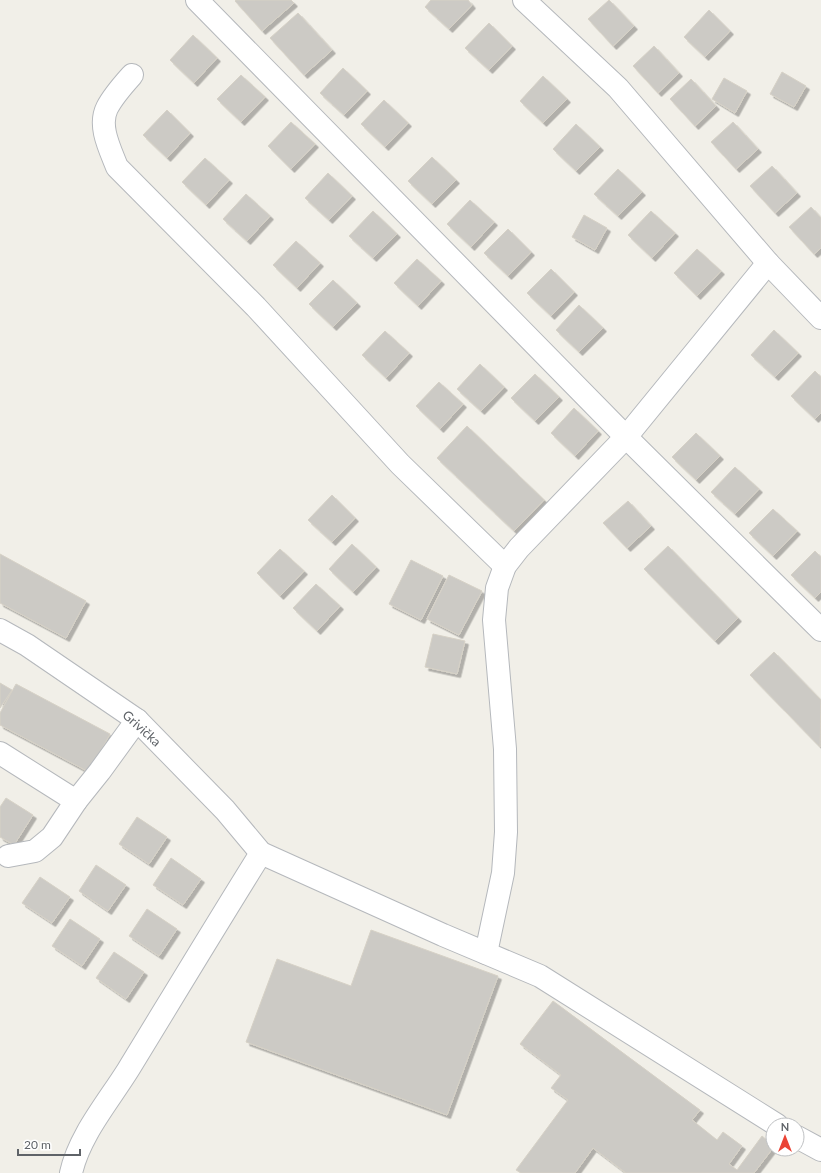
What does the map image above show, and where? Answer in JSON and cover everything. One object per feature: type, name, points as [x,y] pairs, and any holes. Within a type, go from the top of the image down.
[{"type":"street","points":[[197,0],[626,436],[821,630]]},
{"type":"street","points":[[524,0],[618,88],[768,264],[821,318]]},
{"type":"street","points":[[132,75],[113,98],[107,109],[104,128],[109,147],[118,167],[256,307],[400,464],[505,566]]},
{"type":"street","points":[[486,953],[503,873],[506,832],[505,749],[494,620],[497,588],[505,566],[519,548],[626,436],[768,264]]},
{"type":"street","name":"Grivička","points":[[0,630],[27,645],[137,720],[225,810],[261,853]]},
{"type":"street","points":[[8,856],[35,851],[52,837],[76,801],[137,720]]},
{"type":"street","points":[[0,753],[76,801]]},
{"type":"street","points":[[71,1173],[88,1131],[120,1082],[261,853],[540,976],[765,1117]]},
{"type":"street","points":[[805,1141],[821,1150]]},
{"type":"building","points":[[291,0],[294,3],[262,31],[235,1]]},
{"type":"building","points":[[431,0],[468,0],[472,5],[449,29],[425,7]]},
{"type":"building","points":[[609,0],[634,26],[613,46],[588,19]]},
{"type":"building","points":[[709,10],[730,31],[705,57],[684,37]]},
{"type":"building","points":[[298,13],[332,50],[304,75],[270,38]]},
{"type":"building","points":[[489,23],[512,46],[489,70],[465,48]]},
{"type":"building","points":[[193,35],[217,58],[194,83],[170,60]]},
{"type":"building","points":[[654,46],[679,73],[658,93],[633,66]]},
{"type":"building","points":[[343,68],[367,91],[344,115],[320,93]]},
{"type":"building","points":[[782,72],[806,86],[794,107],[770,94]]},
{"type":"building","points":[[241,75],[265,97],[241,122],[217,99]]},
{"type":"building","points":[[543,76],[567,99],[543,123],[520,101]]},
{"type":"building","points":[[724,78],[747,91],[735,113],[712,99]]},
{"type":"building","points":[[691,79],[716,106],[695,126],[670,99]]},
{"type":"building","points":[[384,100],[408,123],[385,147],[361,124]]},
{"type":"building","points":[[167,110],[190,133],[167,158],[143,135]]},
{"type":"building","points":[[291,122],[315,144],[291,169],[268,146]]},
{"type":"building","points":[[733,122],[758,149],[736,169],[711,142]]},
{"type":"building","points":[[576,124],[600,147],[576,171],[553,149]]},
{"type":"building","points":[[432,157],[456,180],[432,204],[408,181]]},
{"type":"building","points":[[205,158],[229,180],[206,205],[182,182]]},
{"type":"building","points":[[772,166],[797,193],[775,213],[750,186]]},
{"type":"building","points":[[618,169],[642,192],[618,216],[594,194]]},
{"type":"building","points":[[328,173],[352,196],[329,220],[305,198]]},
{"type":"building","points":[[246,194],[270,216],[247,241],[223,219]]},
{"type":"building","points":[[470,200],[494,222],[471,247],[447,224]]},
{"type":"building","points":[[811,207],[821,218],[821,248],[814,254],[789,227]]},
{"type":"building","points":[[373,211],[397,234],[373,258],[349,236]]},
{"type":"building","points":[[651,211],[675,233],[652,258],[628,235]]},
{"type":"building","points":[[584,215],[607,228],[595,250],[572,237]]},
{"type":"building","points":[[508,229],[531,252],[508,276],[484,253]]},
{"type":"building","points":[[296,241],[320,263],[297,288],[273,265]]},
{"type":"building","points":[[697,249],[721,271],[697,296],[674,273]]},
{"type":"building","points":[[417,259],[441,281],[418,306],[394,283]]},
{"type":"building","points":[[551,269],[574,292],[551,316],[527,293]]},
{"type":"building","points":[[333,280],[357,303],[333,327],[309,304]]},
{"type":"building","points":[[579,305],[603,328],[579,352],[556,330]]},
{"type":"building","points":[[774,330],[798,353],[775,377],[751,355]]},
{"type":"building","points":[[385,331],[409,353],[386,378],[362,355]]},
{"type":"building","points":[[480,364],[504,387],[481,411],[457,389]]},
{"type":"building","points":[[815,371],[821,377],[821,413],[815,419],[791,396]]},
{"type":"building","points":[[535,374],[559,397],[535,421],[511,398]]},
{"type":"building","points":[[439,382],[463,404],[440,429],[416,406]]},
{"type":"building","points":[[574,408],[598,431],[575,456],[551,433]]},
{"type":"building","points":[[467,426],[544,500],[514,531],[437,458]]},
{"type":"building","points":[[696,433],[720,456],[696,480],[672,457]]},
{"type":"building","points":[[735,467],[759,489],[735,514],[711,492]]},
{"type":"building","points":[[332,495],[355,518],[332,542],[308,520]]},
{"type":"building","points":[[628,501],[651,526],[627,548],[603,523]]},
{"type":"building","points":[[773,509],[797,531],[773,556],[749,533]]},
{"type":"building","points":[[352,544],[376,567],[353,592],[329,569]]},
{"type":"building","points":[[668,546],[738,618],[715,641],[644,569]]},
{"type":"building","points":[[280,549],[304,571],[280,596],[257,573]]},
{"type":"building","points":[[815,551],[821,557],[821,592],[815,598],[791,575]]},
{"type":"building","points":[[0,554],[86,601],[66,638],[0,603]]},
{"type":"building","points":[[411,560],[443,576],[421,620],[389,604]]},
{"type":"building","points":[[449,575],[482,591],[459,635],[427,619]]},
{"type":"building","points":[[316,584],[340,606],[317,631],[293,608]]},
{"type":"building","points":[[433,634],[465,641],[457,674],[425,667]]},
{"type":"building","points":[[774,652],[821,700],[820,747],[750,675]]},
{"type":"building","points":[[0,683],[12,690],[0,708]]},
{"type":"building","points":[[16,684],[110,734],[89,772],[0,725],[0,713]]},
{"type":"building","points":[[6,798],[33,815],[14,845],[0,837],[0,807]]},
{"type":"building","points":[[137,817],[167,837],[149,864],[119,844]]},
{"type":"building","points":[[171,858],[201,879],[183,905],[153,885]]},
{"type":"building","points":[[96,865],[126,885],[108,911],[79,891]]},
{"type":"building","points":[[40,877],[70,897],[52,923],[22,903]]},
{"type":"building","points":[[147,909],[177,929],[159,956],[129,936]]},
{"type":"building","points":[[70,919],[100,939],[82,966],[52,946]]},
{"type":"building","points":[[371,930],[498,976],[447,1115],[246,1042],[277,959],[351,986]]},
{"type":"building","points":[[114,952],[144,972],[126,999],[96,978]]},
{"type":"building","points":[[553,1001],[700,1110],[692,1120],[717,1140],[723,1132],[742,1146],[729,1164],[737,1170],[762,1136],[765,1138],[766,1157],[754,1173],[626,1173],[593,1148],[575,1173],[521,1173],[516,1170],[568,1100],[551,1088],[561,1075],[520,1044]]}]
